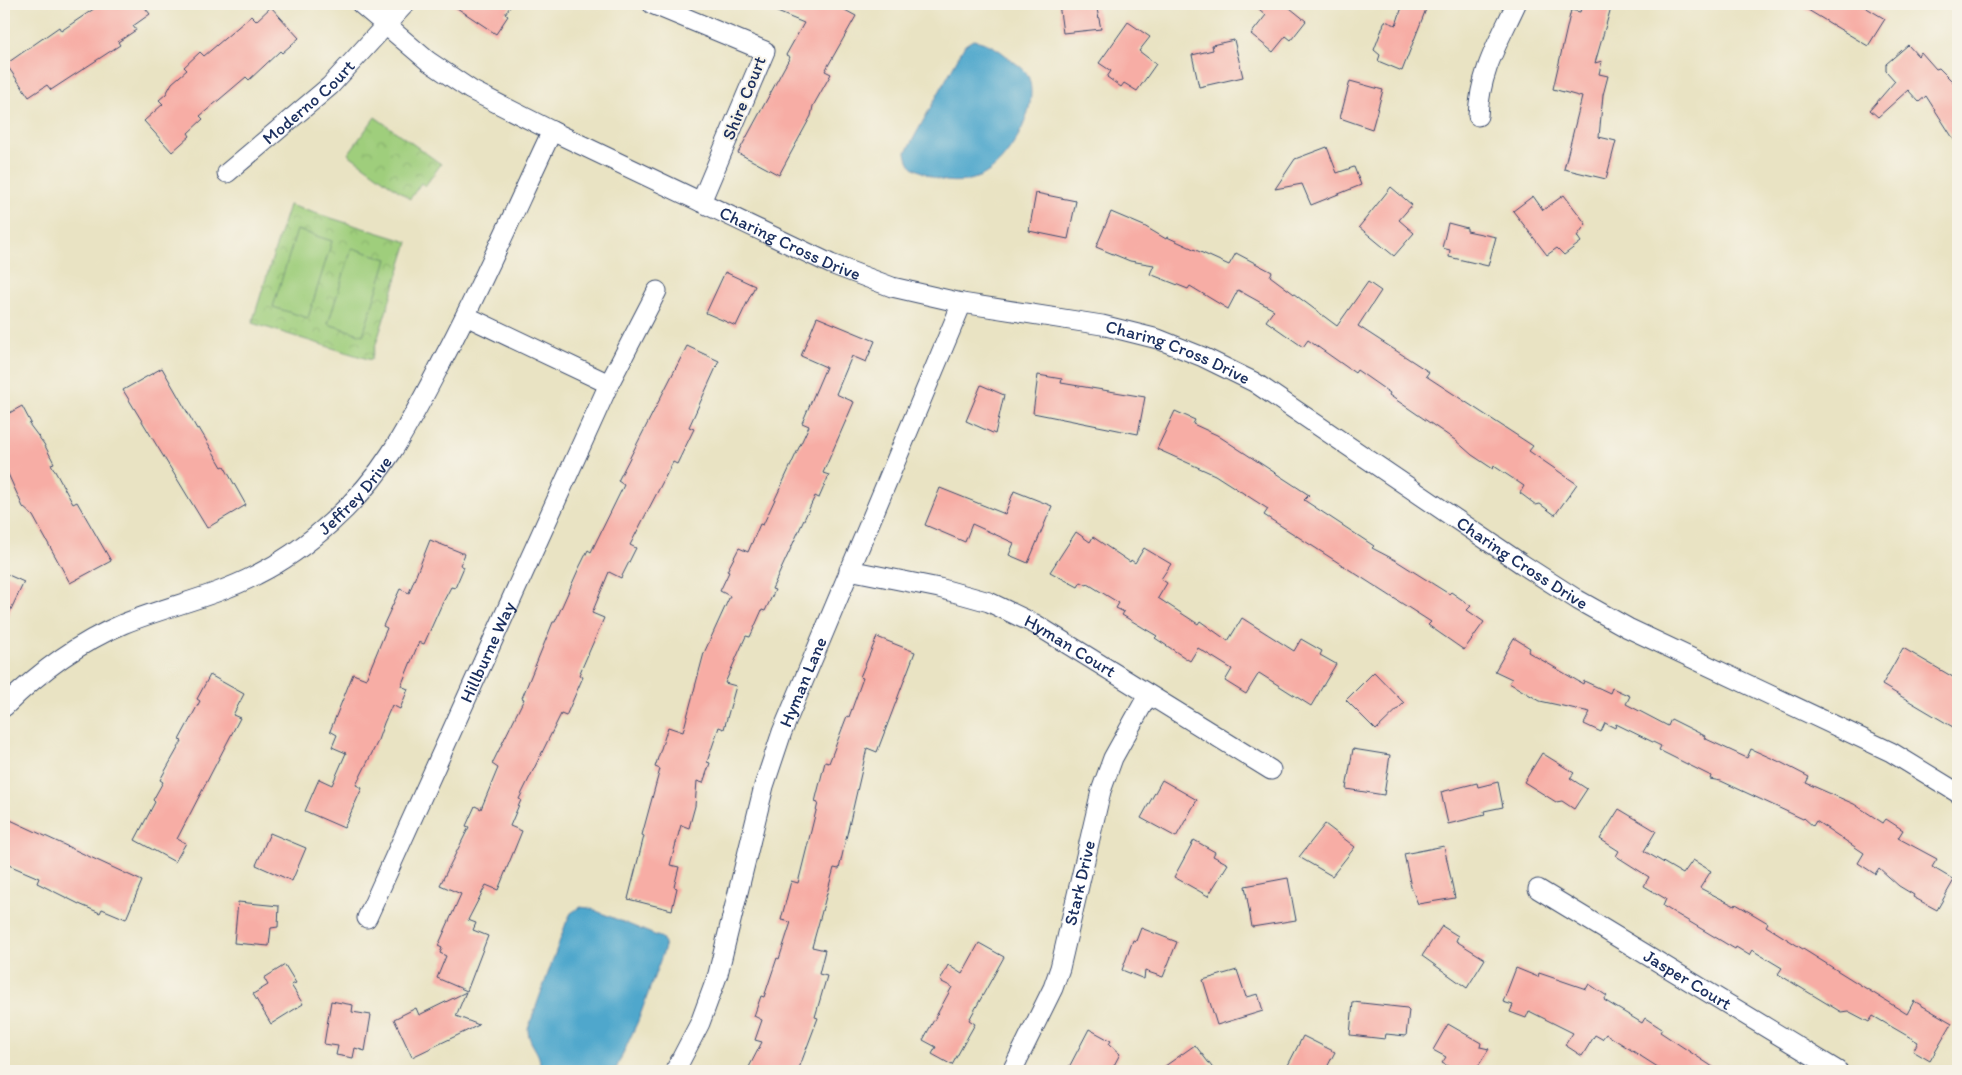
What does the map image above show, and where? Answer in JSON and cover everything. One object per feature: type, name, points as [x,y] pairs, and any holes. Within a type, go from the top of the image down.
[{"type":"street","name":"Charing Cross Drive","points":[[361,4],[384,26],[428,61],[471,90],[552,131],[831,264],[892,287],[962,303],[1102,326],[1158,339],[1245,378],[1578,600],[1628,628],[1891,752],[1958,793]]},
{"type":"street","name":"Moderno Court","points":[[227,173],[330,86],[405,4]]},
{"type":"street","name":"Shire Court","points":[[652,4],[765,51],[701,202]]},
{"type":"street","points":[[1478,116],[1479,92],[1487,67],[1516,4]]},
{"type":"street","name":"Jeffrey Drive","points":[[4,707],[27,684],[86,643],[123,624],[214,593],[257,575],[300,548],[333,520],[390,454],[416,412],[466,316],[552,131]]},
{"type":"street","name":"Hillburne Way","points":[[367,918],[609,384],[657,290]]},
{"type":"street","name":"Hyman Lane","points":[[675,1071],[700,1023],[718,974],[764,786],[779,741],[962,303]]},
{"type":"street","points":[[466,316],[609,384]]},
{"type":"street","name":"Hyman Court","points":[[849,570],[939,588],[989,602],[1035,624],[1270,770]]},
{"type":"street","name":"Stark Drive","points":[[1012,1071],[1058,975],[1101,791],[1110,766],[1148,695]]},
{"type":"street","name":"Jasper Court","points":[[1538,889],[1838,1071]]},
{"type":"green space","points":[[375,117],[441,164],[425,186],[421,183],[410,199],[348,154]]},
{"type":"green space","points":[[289,205],[408,242],[371,360],[252,323]]},
{"type":"green space","points":[[297,230],[332,241],[308,318],[273,307]]},
{"type":"green space","points":[[352,248],[387,259],[363,335],[328,324]]},
{"type":"water","points":[[973,40],[993,46],[1024,70],[1031,87],[1030,101],[1020,133],[1001,160],[990,171],[966,181],[940,180],[913,167],[908,161],[906,152],[965,45]]},
{"type":"water","points":[[580,907],[589,908],[662,938],[665,947],[638,1021],[615,1071],[539,1071],[538,1054],[530,1040],[528,1029],[566,923],[571,913]]},
{"type":"building","points":[[101,4],[142,4],[150,14],[133,26],[136,30],[118,42],[120,45],[51,90],[47,85],[29,97],[6,64],[59,27],[61,31]]},
{"type":"building","points":[[451,4],[512,4],[505,14],[508,16],[496,34]]},
{"type":"building","points":[[758,4],[834,4],[856,16],[825,71],[831,74],[779,175],[738,153],[790,57],[786,55],[804,23]]},
{"type":"building","points":[[1059,4],[1096,4],[1101,29],[1063,33]]},
{"type":"building","points":[[1253,4],[1285,4],[1306,21],[1291,40],[1286,36],[1273,52],[1251,34],[1266,15]]},
{"type":"building","points":[[1403,4],[1428,4],[1402,71],[1378,61],[1380,55],[1374,50],[1385,21],[1396,25]]},
{"type":"building","points":[[1582,4],[1612,4],[1595,63],[1602,61],[1599,74],[1608,76],[1603,95],[1599,137],[1616,141],[1606,179],[1564,169],[1582,97],[1553,89],[1571,10],[1580,12]]},
{"type":"building","points":[[1798,4],[1860,4],[1885,19],[1868,46]]},
{"type":"building","points":[[271,7],[299,38],[282,53],[280,51],[249,80],[246,77],[200,116],[203,119],[188,133],[190,136],[172,152],[144,121],[163,104],[159,100],[166,94],[172,83],[187,70],[184,67],[200,52],[204,56],[251,16],[256,21]]},
{"type":"building","points":[[1128,22],[1150,37],[1139,51],[1156,64],[1137,91],[1124,83],[1121,87],[1107,77],[1111,71],[1099,63]]},
{"type":"building","points":[[1234,40],[1243,77],[1199,87],[1192,55],[1213,50],[1212,45]]},
{"type":"building","points":[[1908,45],[1918,56],[1921,52],[1936,69],[1939,68],[1958,87],[1958,146],[1926,96],[1919,102],[1908,90],[1878,117],[1870,110],[1895,81],[1886,71],[1886,64]]},
{"type":"building","points":[[1350,81],[1383,90],[1372,129],[1340,118]]},
{"type":"building","points":[[1327,147],[1337,173],[1354,167],[1361,185],[1311,205],[1302,184],[1275,189],[1295,159]]},
{"type":"building","points":[[1391,187],[1412,205],[1399,220],[1414,233],[1394,256],[1359,227]]},
{"type":"building","points":[[1036,193],[1076,201],[1068,239],[1029,231]]},
{"type":"building","points":[[1564,195],[1586,224],[1577,236],[1581,242],[1564,255],[1557,248],[1547,255],[1513,211],[1533,196],[1543,210]]},
{"type":"building","points":[[1111,212],[1144,226],[1166,239],[1167,237],[1229,265],[1236,253],[1272,272],[1270,276],[1337,326],[1368,282],[1381,291],[1358,326],[1429,372],[1426,376],[1533,446],[1529,451],[1577,484],[1555,515],[1540,504],[1536,505],[1520,493],[1524,486],[1494,466],[1493,469],[1472,455],[1455,440],[1389,395],[1390,393],[1357,370],[1355,373],[1308,340],[1303,347],[1266,321],[1274,310],[1238,290],[1228,309],[1190,286],[1188,289],[1150,274],[1154,265],[1130,261],[1096,247]]},
{"type":"building","points":[[1448,223],[1467,228],[1467,231],[1496,237],[1488,266],[1449,257],[1450,250],[1442,248]]},
{"type":"building","points":[[725,272],[755,286],[736,326],[706,313]]},
{"type":"building","points":[[817,317],[875,341],[866,362],[852,356],[836,394],[854,402],[823,473],[829,475],[819,498],[815,496],[772,589],[775,590],[765,611],[762,610],[750,637],[746,636],[725,683],[736,686],[724,729],[719,727],[707,762],[710,763],[703,783],[697,781],[695,806],[689,828],[681,825],[670,865],[679,867],[674,887],[677,888],[672,910],[628,899],[644,836],[642,835],[660,769],[655,767],[668,727],[683,732],[704,653],[730,596],[720,591],[729,572],[727,571],[739,548],[748,552],[760,524],[763,525],[809,426],[802,423],[826,367],[801,356]]},
{"type":"building","points":[[687,346],[719,361],[689,427],[694,429],[677,464],[673,462],[630,545],[636,548],[621,578],[609,572],[592,613],[604,618],[579,675],[583,677],[566,716],[561,714],[519,799],[521,800],[510,826],[522,831],[498,890],[486,885],[468,920],[476,923],[473,930],[488,936],[467,991],[437,978],[446,956],[440,953],[442,948],[438,946],[461,894],[440,885],[469,827],[466,826],[475,806],[481,809],[498,768],[492,764],[524,699],[522,698],[553,622],[555,622],[588,550],[591,552],[624,485],[618,481]]},
{"type":"building","points":[[162,368],[197,429],[199,428],[222,467],[224,466],[246,505],[207,528],[123,390]]},
{"type":"building","points":[[1038,375],[1062,379],[1061,383],[1145,397],[1138,434],[1033,413]]},
{"type":"building","points":[[981,385],[1004,395],[995,434],[966,421]]},
{"type":"building","points":[[22,406],[31,423],[29,424],[44,444],[54,463],[51,464],[73,504],[77,502],[111,561],[70,583],[33,516],[23,507],[4,465],[4,416]]},
{"type":"building","points":[[1175,411],[1195,420],[1193,424],[1217,435],[1309,495],[1304,500],[1374,546],[1372,548],[1449,594],[1451,592],[1471,606],[1467,610],[1484,622],[1464,650],[1428,625],[1431,622],[1264,515],[1268,509],[1215,475],[1157,449]]},
{"type":"building","points":[[940,488],[1005,514],[1014,491],[1052,506],[1028,563],[1009,555],[1014,543],[972,524],[965,542],[925,525]]},
{"type":"building","points":[[1076,532],[1090,542],[1093,537],[1130,562],[1131,560],[1135,563],[1144,548],[1171,564],[1161,579],[1167,583],[1158,598],[1198,624],[1200,621],[1228,641],[1242,618],[1294,651],[1301,639],[1322,651],[1320,655],[1336,664],[1311,706],[1259,673],[1246,694],[1225,681],[1232,669],[1198,648],[1190,661],[1155,638],[1157,636],[1122,615],[1124,612],[1116,608],[1119,603],[1088,584],[1081,582],[1078,587],[1050,572]]},
{"type":"building","points":[[430,540],[465,554],[460,565],[464,567],[455,588],[451,587],[441,606],[424,644],[419,642],[401,686],[408,689],[400,709],[392,705],[377,743],[356,785],[362,788],[344,828],[305,811],[319,779],[332,785],[346,753],[332,747],[337,735],[330,731],[353,674],[366,679],[387,628],[383,626],[400,589],[409,593]]},
{"type":"building","points":[[4,573],[24,582],[4,624]]},
{"type":"building","points":[[877,637],[915,652],[877,752],[867,748],[839,869],[834,868],[812,947],[825,950],[819,974],[827,976],[815,1017],[818,1018],[798,1071],[747,1071],[762,1042],[755,1040],[762,1020],[754,1016],[761,996],[764,997],[777,958],[779,959],[791,922],[781,920],[791,881],[798,883],[818,803],[815,802],[825,762],[829,763],[847,716],[849,717],[863,678],[860,677]]},
{"type":"building","points":[[1514,638],[1530,648],[1528,652],[1583,684],[1584,681],[1610,693],[1612,688],[1630,696],[1626,704],[1668,726],[1671,719],[1705,736],[1704,738],[1747,758],[1751,749],[1809,777],[1806,783],[1854,804],[1883,823],[1886,819],[1903,830],[1898,838],[1937,859],[1932,867],[1954,880],[1937,910],[1913,897],[1914,895],[1899,886],[1879,868],[1875,874],[1858,863],[1864,853],[1816,821],[1813,826],[1804,818],[1721,781],[1710,779],[1711,776],[1659,750],[1661,746],[1616,724],[1615,728],[1605,723],[1601,732],[1584,724],[1590,712],[1540,701],[1509,683],[1512,679],[1495,671]]},
{"type":"building","points":[[1903,648],[1958,680],[1958,730],[1882,685]]},
{"type":"building","points":[[1374,672],[1404,703],[1376,730],[1346,700]]},
{"type":"building","points":[[210,675],[244,694],[233,715],[240,718],[177,839],[186,843],[175,862],[135,840],[155,802],[153,800],[163,782],[160,780],[182,741],[179,740],[200,701],[197,699]]},
{"type":"building","points":[[1353,749],[1390,755],[1384,795],[1346,789]]},
{"type":"building","points":[[1542,753],[1574,773],[1570,778],[1587,789],[1574,809],[1562,801],[1556,802],[1524,782]]},
{"type":"building","points":[[1162,780],[1197,800],[1176,837],[1141,818]]},
{"type":"building","points":[[1498,782],[1503,807],[1484,811],[1485,815],[1448,824],[1441,792],[1477,783],[1478,787]]},
{"type":"building","points":[[1619,809],[1656,831],[1644,851],[1683,874],[1693,860],[1711,871],[1700,888],[1735,906],[1736,904],[1768,923],[1766,926],[1907,1014],[1914,1001],[1952,1023],[1930,1061],[1913,1051],[1918,1042],[1873,1016],[1869,1022],[1848,1011],[1841,1012],[1778,974],[1782,968],[1752,950],[1749,955],[1736,947],[1735,949],[1663,906],[1666,899],[1644,886],[1649,877],[1616,856],[1619,851],[1600,839]]},
{"type":"building","points":[[4,817],[142,881],[126,919],[102,909],[100,913],[79,904],[37,883],[39,878],[4,863]]},
{"type":"building","points":[[1325,824],[1355,847],[1332,876],[1299,857]]},
{"type":"building","points":[[270,833],[306,848],[292,881],[256,865]]},
{"type":"building","points":[[1194,840],[1215,852],[1213,856],[1228,864],[1208,896],[1174,877]]},
{"type":"building","points":[[1444,846],[1455,898],[1418,904],[1411,887],[1404,854]]},
{"type":"building","points":[[1288,878],[1296,920],[1252,927],[1245,886]]},
{"type":"building","points":[[238,902],[279,906],[278,927],[271,928],[269,946],[234,943]]},
{"type":"building","points":[[1442,926],[1458,936],[1456,941],[1485,959],[1467,988],[1422,956]]},
{"type":"building","points":[[1141,928],[1177,942],[1163,977],[1145,971],[1144,979],[1122,970],[1133,940],[1136,941]]},
{"type":"building","points":[[979,943],[1004,957],[969,1020],[975,1024],[952,1065],[932,1054],[936,1047],[923,1040],[952,987],[940,981],[948,965],[962,974]]},
{"type":"building","points":[[285,965],[296,983],[291,985],[303,1004],[271,1024],[253,994],[268,985],[264,978]]},
{"type":"building","points":[[1516,968],[1538,977],[1539,973],[1586,989],[1589,984],[1607,996],[1604,1000],[1642,1023],[1645,1018],[1662,1029],[1660,1032],[1719,1071],[1664,1071],[1606,1034],[1602,1039],[1595,1035],[1582,1056],[1565,1045],[1573,1033],[1529,1011],[1526,1018],[1510,1012],[1513,1005],[1503,1002]]},
{"type":"building","points":[[1237,970],[1246,997],[1258,994],[1263,1011],[1217,1025],[1203,980]]},
{"type":"building","points":[[466,992],[456,1016],[479,1025],[412,1057],[394,1019],[416,1008],[419,1015]]},
{"type":"building","points":[[331,1001],[353,1005],[352,1012],[371,1015],[365,1051],[355,1048],[353,1058],[336,1055],[338,1046],[324,1044]]},
{"type":"building","points":[[1353,1002],[1407,1008],[1409,1010],[1406,1036],[1386,1034],[1385,1039],[1350,1035]]},
{"type":"building","points":[[1448,1024],[1481,1043],[1480,1047],[1489,1049],[1475,1071],[1457,1071],[1442,1063],[1446,1057],[1433,1050]]},
{"type":"building","points":[[1089,1029],[1111,1041],[1109,1044],[1120,1054],[1111,1071],[1067,1071]]},
{"type":"building","points":[[1303,1036],[1335,1052],[1325,1071],[1285,1071]]},
{"type":"building","points":[[1195,1045],[1215,1071],[1158,1071]]}]
